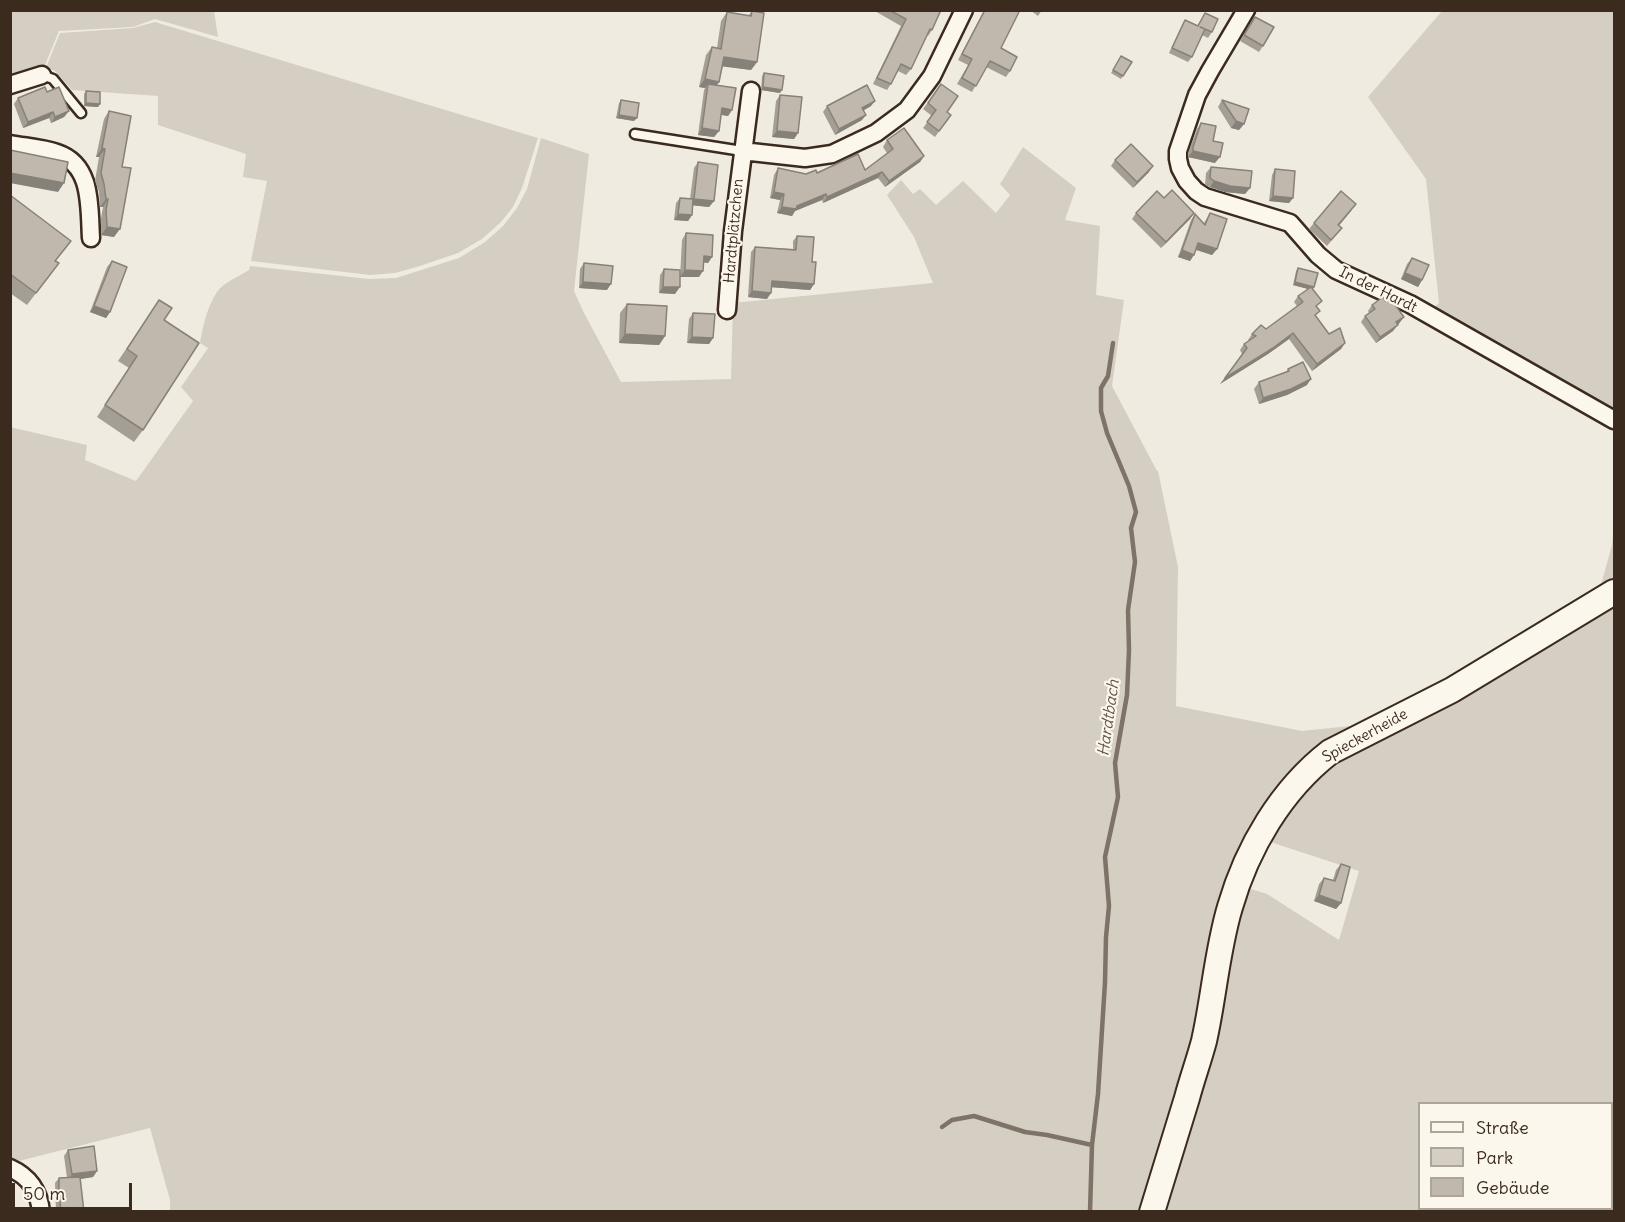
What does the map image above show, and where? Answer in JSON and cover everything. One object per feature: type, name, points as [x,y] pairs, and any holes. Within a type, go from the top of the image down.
[{"type":"main road","name":"Spieckerheide","points":[[1152,1212],[1203,1044],[1230,907],[1253,850],[1273,813],[1296,782],[1330,752],[1452,690],[1614,592]]},
{"type":"street","points":[[742,151],[805,158],[832,154],[876,133],[907,110],[932,76],[964,10]]},
{"type":"street","name":"In der Hardt","points":[[1246,10],[1197,95],[1178,151],[1180,168],[1192,186],[1212,200],[1290,223],[1318,255],[1336,270],[1410,304],[1614,420]]},
{"type":"street","points":[[10,86],[42,75]]},
{"type":"street","name":"Hardtplätzchen","points":[[727,310],[733,231],[751,90]]},
{"type":"street","points":[[10,144],[56,152],[70,158],[82,171],[87,192],[91,238]]},
{"type":"street","points":[[10,1168],[18,1172],[36,1190],[41,1212]]},
{"type":"lane","points":[[42,75],[53,79],[81,113]]},
{"type":"lane","points":[[635,134],[742,151]]},
{"type":"green space","points":[[10,11],[214,11],[218,37],[155,19],[133,27],[59,31],[43,70],[11,78]]},
{"type":"green space","points":[[1442,11],[1614,11],[1614,417],[1429,311],[1439,303],[1426,179],[1368,97]]},
{"type":"green space","points":[[155,22],[538,138],[522,188],[513,207],[501,222],[482,239],[458,253],[395,273],[370,275],[251,261],[267,181],[243,177],[246,154],[158,125],[158,96],[72,90],[54,70],[45,70],[60,33],[133,28]]},
{"type":"green space","points":[[541,138],[589,154],[574,291],[621,382],[731,379],[733,303],[933,283],[914,237],[887,195],[901,180],[913,194],[920,189],[936,205],[963,181],[996,213],[1010,195],[1000,184],[1023,147],[1076,188],[1065,220],[1100,226],[1096,295],[1124,300],[1112,386],[1158,471],[1178,567],[1176,706],[1302,731],[1369,724],[1324,748],[1232,883],[1267,894],[1339,940],[1359,871],[1267,841],[1317,771],[1614,600],[1614,1211],[170,1212],[170,1200],[150,1128],[11,1163],[10,427],[87,445],[85,460],[136,481],[193,401],[181,387],[208,348],[200,343],[204,323],[217,292],[223,285],[249,270],[250,266],[369,279],[396,278],[459,258],[485,242],[503,226],[517,208],[527,189]]},
{"type":"green space","points":[[1614,525],[1614,583],[1599,592],[1612,545]]},
{"type":"building","points":[[889,10],[941,10],[911,69],[901,64],[891,84],[877,78],[906,19]]},
{"type":"building","points":[[985,10],[1020,10],[1001,48],[1017,57],[1010,71],[990,61],[976,86],[962,78],[972,59],[962,54]]},
{"type":"building","points":[[752,11],[764,13],[757,62],[724,57],[719,82],[705,79],[712,47],[721,49],[727,12],[751,16]]},
{"type":"building","points":[[1205,13],[1218,19],[1212,32],[1205,29],[1192,57],[1172,48],[1185,20],[1198,26]]},
{"type":"building","points":[[1255,17],[1274,27],[1263,46],[1244,35]]},
{"type":"building","points":[[1121,56],[1132,62],[1123,76],[1113,70]]},
{"type":"building","points":[[764,73],[784,76],[782,90],[763,87]]},
{"type":"building","points":[[708,84],[736,88],[732,110],[722,108],[719,131],[702,128]]},
{"type":"building","points":[[941,84],[958,96],[947,112],[951,115],[939,131],[927,122],[936,110],[928,103]]},
{"type":"building","points":[[867,85],[875,101],[862,108],[866,115],[839,129],[827,106]]},
{"type":"building","points":[[45,87],[47,92],[59,87],[69,111],[55,117],[53,112],[28,122],[18,98]]},
{"type":"building","points":[[86,91],[100,92],[100,104],[86,103]]},
{"type":"building","points":[[780,95],[802,97],[798,133],[777,131]]},
{"type":"building","points":[[621,100],[639,103],[637,118],[619,115]]},
{"type":"building","points":[[1222,100],[1249,109],[1244,124],[1236,121]]},
{"type":"building","points":[[109,111],[131,116],[122,167],[131,168],[120,229],[107,227],[108,199],[106,199],[101,173],[105,149],[102,148]]},
{"type":"building","points":[[1201,123],[1216,126],[1213,141],[1223,143],[1220,157],[1193,151]]},
{"type":"building","points":[[904,128],[924,156],[889,181],[882,172],[827,197],[826,194],[797,206],[796,209],[782,207],[784,194],[774,192],[778,168],[806,174],[816,170],[817,173],[858,154],[865,170],[893,149],[887,140]]},
{"type":"building","points":[[1131,144],[1153,166],[1137,182],[1115,160]]},
{"type":"building","points":[[10,150],[68,162],[64,183],[10,173]]},
{"type":"building","points":[[698,162],[718,165],[714,201],[694,199]]},
{"type":"building","points":[[1211,167],[1252,171],[1250,188],[1230,186],[1214,181],[1210,178]]},
{"type":"building","points":[[1275,169],[1295,171],[1293,198],[1273,196]]},
{"type":"building","points":[[1172,190],[1194,213],[1166,242],[1136,213],[1157,191],[1164,198]]},
{"type":"building","points":[[1341,191],[1356,204],[1338,225],[1342,228],[1331,240],[1314,223]]},
{"type":"building","points":[[10,195],[71,241],[55,261],[59,263],[36,293],[10,274]]},
{"type":"building","points":[[680,198],[693,199],[692,215],[678,214]]},
{"type":"building","points":[[1210,213],[1227,219],[1217,249],[1198,243],[1194,255],[1182,250],[1195,214],[1205,225]]},
{"type":"building","points":[[686,233],[713,235],[712,257],[704,256],[703,271],[685,270]]},
{"type":"building","points":[[797,236],[814,237],[812,262],[816,262],[814,284],[772,281],[771,293],[752,291],[755,247],[796,250]]},
{"type":"building","points":[[1412,258],[1429,265],[1422,280],[1405,273]]},
{"type":"building","points":[[112,261],[127,267],[110,312],[94,306]]},
{"type":"building","points":[[584,263],[613,266],[611,284],[583,282]]},
{"type":"building","points":[[1298,268],[1318,273],[1314,287],[1295,282]]},
{"type":"building","points":[[664,269],[680,270],[680,287],[663,287]]},
{"type":"building","points":[[1311,287],[1322,301],[1316,306],[1320,311],[1315,315],[1329,334],[1340,328],[1345,343],[1317,364],[1293,333],[1225,378],[1247,348],[1244,344],[1256,336],[1252,334],[1261,325],[1266,329],[1303,302],[1298,296]]},
{"type":"building","points":[[1383,297],[1385,301],[1390,298],[1404,317],[1396,322],[1398,325],[1380,337],[1365,316],[1375,309],[1372,305]]},
{"type":"building","points":[[159,300],[172,308],[164,320],[199,343],[143,430],[105,405],[137,356],[127,349]]},
{"type":"building","points":[[627,304],[667,306],[665,336],[625,334]]},
{"type":"building","points":[[693,313],[715,314],[713,338],[692,337]]},
{"type":"building","points":[[1303,362],[1311,379],[1291,389],[1263,398],[1259,382],[1289,371],[1288,369]]},
{"type":"building","points":[[1341,864],[1350,867],[1341,903],[1319,895],[1324,878],[1335,881]]},
{"type":"building","points":[[94,1146],[97,1171],[72,1174],[68,1150]]},
{"type":"building","points":[[80,1177],[84,1212],[61,1212],[59,1178]]},
{"type":"waterway","name":"Hardtbach","points":[[1090,1212],[1092,1145],[1098,1094],[1109,906],[1105,857],[1118,797],[1115,763],[1127,695],[1128,610],[1135,562],[1131,528],[1136,512],[1129,486],[1107,433],[1101,411],[1101,388],[1108,376],[1113,343]]},
{"type":"waterway","points":[[942,1127],[952,1120],[974,1116],[1025,1132],[1092,1145]]}]
